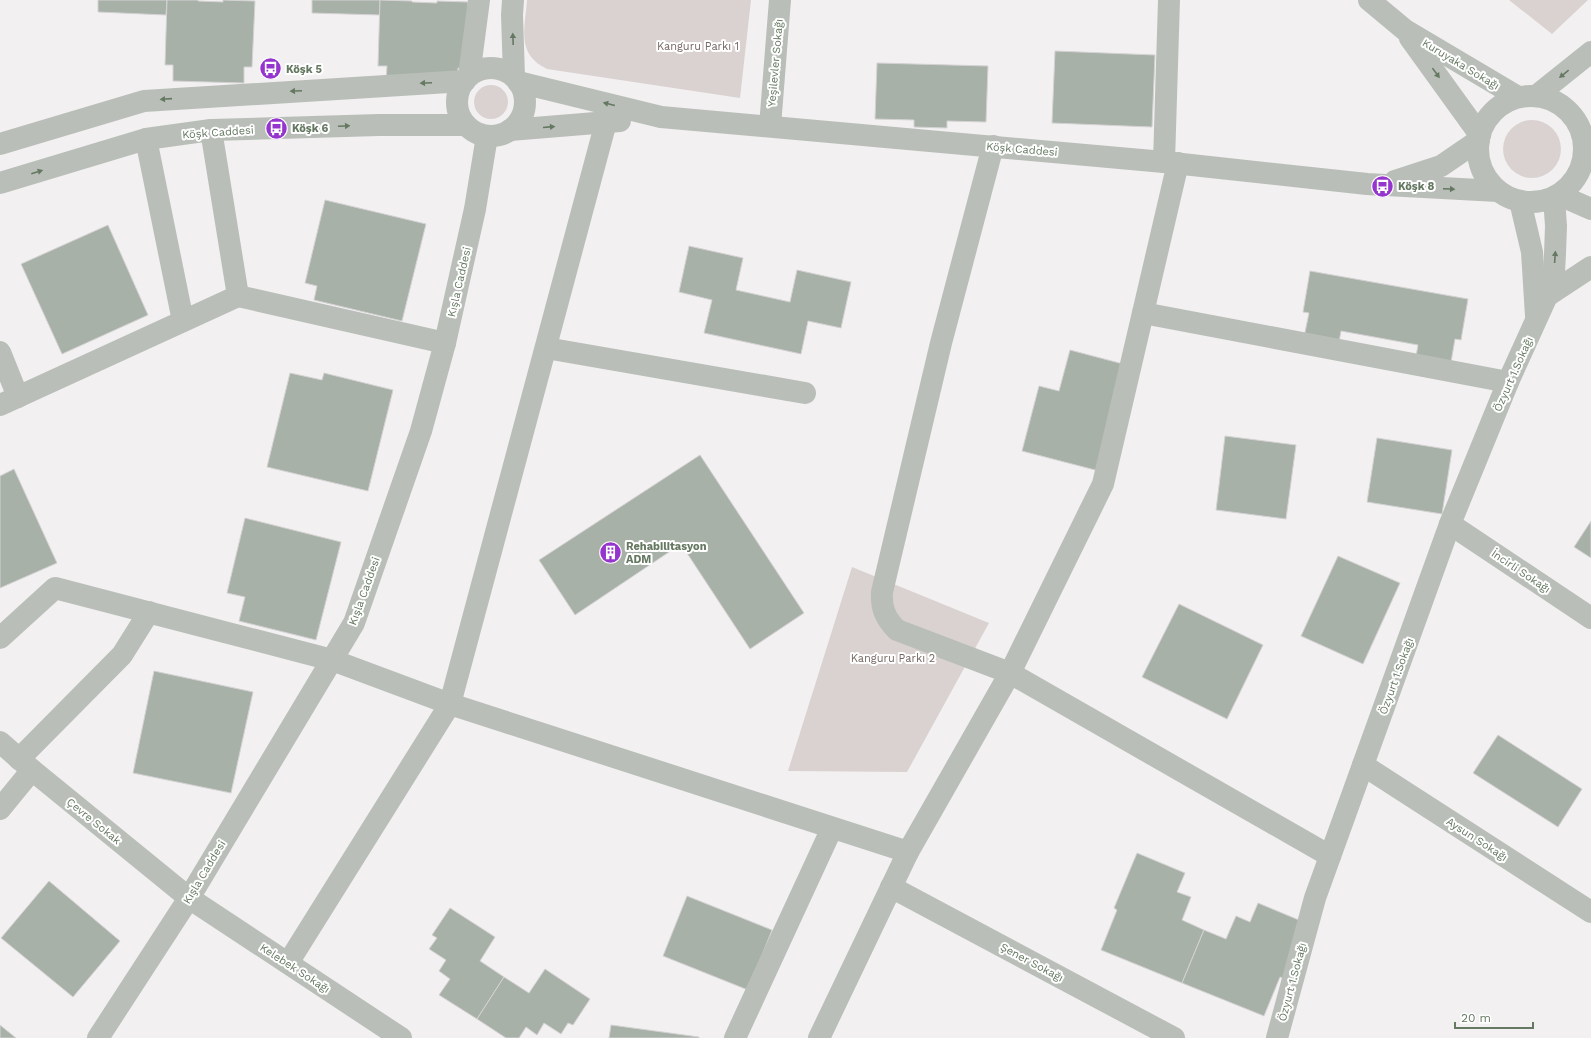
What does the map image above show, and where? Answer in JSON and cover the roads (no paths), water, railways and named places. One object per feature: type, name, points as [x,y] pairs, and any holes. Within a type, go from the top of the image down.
[{"type":"street","points":[[479,0],[467,78],[459,91],[457,103],[459,115],[466,125],[476,133],[487,136],[499,135],[510,130],[661,117]]},
{"type":"street","points":[[513,0],[512,15],[516,80]]},
{"type":"street","name":"Yeşilevler Sokağı","points":[[770,126],[780,0]]},
{"type":"street","points":[[819,1038],[908,852],[1010,673],[1104,484],[1143,313],[1171,162],[1169,0]]},
{"type":"street","name":"Kuruyaka Sokağı","points":[[1370,0],[1405,30],[1527,96]]},
{"type":"street","name":"Kuruyaka Sokağı","points":[[1405,30],[1479,137]]},
{"type":"street","points":[[1527,96],[1554,100],[1570,111],[1587,132],[1583,164],[1574,182],[1557,196],[1532,203],[1509,198],[1498,191],[1488,181],[1481,168],[1478,154],[1479,137],[1488,118],[1501,105],[1527,96],[1591,52]]},
{"type":"street","points":[[0,144],[144,100],[467,78],[480,70],[492,68],[504,71],[516,80],[524,92],[525,104],[522,117],[510,130]]},
{"type":"street","points":[[516,80],[661,117]]},
{"type":"street","name":"Köşk Caddesi","points":[[661,117],[1171,162],[1382,186],[1498,191]]},
{"type":"street","points":[[288,963],[450,704],[606,122]]},
{"type":"street","name":"Köşk Caddesi","points":[[0,183],[146,139],[211,130],[379,125],[466,125]]},
{"type":"street","points":[[211,130],[238,296]]},
{"type":"street","name":"Kışla Caddesi","points":[[98,1038],[189,898],[354,623],[421,431],[445,343],[475,209],[487,136]]},
{"type":"street","name":"Köşk Caddesi","points":[[1382,186],[1441,166],[1479,137]]},
{"type":"street","points":[[146,139],[183,321]]},
{"type":"street","points":[[993,146],[941,343],[882,592],[884,613],[889,622],[897,630],[1010,673],[1330,856]]},
{"type":"street","points":[[1557,196],[1591,209]]},
{"type":"street","name":"Özyurt 1.Sokağı","points":[[1277,1038],[1315,898],[1450,524],[1508,382],[1547,296],[1554,272],[1557,196]]},
{"type":"street","name":"Özyurt 1.Sokağı","points":[[1520,201],[1532,252],[1536,321]]},
{"type":"street","points":[[1547,296],[1591,267]]},
{"type":"street","points":[[0,352],[9,401],[238,296],[445,343]]},
{"type":"street","points":[[1143,313],[1508,382]]},
{"type":"street","points":[[546,348],[805,393]]},
{"type":"street","name":"İncirli Sokağı","points":[[1450,524],[1591,618]]},
{"type":"street","points":[[0,638],[55,588],[332,660],[450,704],[908,852]]},
{"type":"street","points":[[0,809],[26,765],[122,655],[149,612]]},
{"type":"street","name":"Çevre Sokak","points":[[0,742],[189,898]]},
{"type":"street","name":"Aysun Sokağı","points":[[1363,765],[1591,912]]},
{"type":"street","points":[[735,1038],[832,828]]},
{"type":"street","name":"Şener Sokağı","points":[[891,887],[1174,1038]]},
{"type":"street","name":"Kelebek Sokağı","points":[[189,898],[401,1038]]},
{"type":"place","name":"Köşk 5","points":[[271,69]]},
{"type":"place","name":"Köşk 6","points":[[276,128]]},
{"type":"place","name":"Köşk 8","points":[[1382,186]]},
{"type":"place","name":"Rehabilitasyon ADM","points":[[610,552]]},
{"type":"park label","name":"Kanguru Parkı 1","points":[[698,46]]},
{"type":"park label","name":"Kanguru Parkı 2","points":[[893,658]]}]
